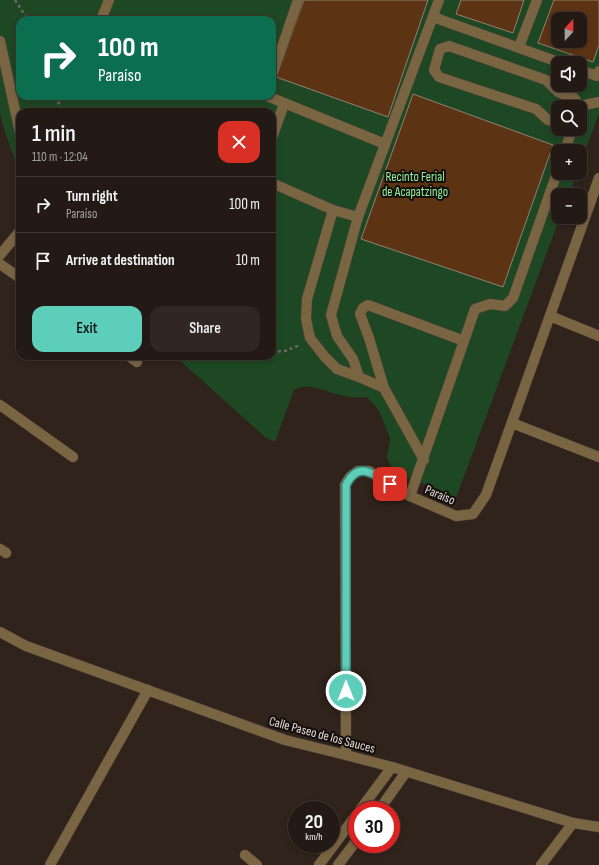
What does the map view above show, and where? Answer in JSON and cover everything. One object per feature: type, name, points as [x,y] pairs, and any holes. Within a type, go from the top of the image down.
[{"type":"street","points":[[102,16],[108,0]]},
{"type":"street","points":[[276,64],[298,0]]},
{"type":"street","points":[[359,376],[353,359],[337,336],[331,315],[358,217],[439,0]]},
{"type":"street","points":[[519,47],[537,0]]},
{"type":"street","points":[[433,17],[551,59]]},
{"type":"street","points":[[0,41],[16,115]]},
{"type":"street","points":[[551,121],[536,110],[439,77],[434,70],[440,49],[449,46],[546,80],[558,92],[576,100]]},
{"type":"street","points":[[587,72],[597,76],[599,71]]},
{"type":"street","points":[[276,100],[385,144]]},
{"type":"street","points":[[587,105],[599,102]]},
{"type":"street","points":[[276,127],[284,104]]},
{"type":"street","points":[[599,178],[512,422],[599,457]]},
{"type":"street","points":[[410,496],[424,460],[475,309],[490,304],[505,306],[513,298],[554,180]]},
{"type":"street","points":[[276,185],[333,210],[358,217]]},
{"type":"street","points":[[333,210],[307,299],[306,319],[310,338],[337,369],[359,376],[384,388]]},
{"type":"street","points":[[0,255],[16,236]]},
{"type":"street","points":[[0,264],[16,275]]},
{"type":"street","points":[[424,460],[384,388],[360,314],[363,308],[368,305],[464,341]]},
{"type":"street","points":[[550,316],[599,336]]},
{"type":"street","points":[[0,405],[73,457]]},
{"type":"street","name":"Paraíso","points":[[346,755],[346,485],[350,477],[358,471],[369,472],[410,496],[456,516],[473,514],[486,495],[512,422]]},
{"type":"street","name":"Calle Paseo de los Sauces","points":[[0,632],[26,646],[285,740],[392,767],[573,823],[599,827]]},
{"type":"street","points":[[50,865],[148,690]]},
{"type":"street","points":[[367,801],[392,767]]},
{"type":"street","points":[[385,801],[406,772]]},
{"type":"street","points":[[541,865],[573,823]]},
{"type":"street","points":[[319,865],[348,826]]},
{"type":"street","points":[[338,865],[348,852]]},
{"type":"street","points":[[245,856],[257,865]]},
{"type":"path","points":[[15,0],[25,16]]},
{"type":"path","points":[[276,352],[285,351],[312,340]]},
{"type":"green space","name":"Recinto Ferial de Acapatzingo","points":[[0,0],[599,0],[599,113],[587,145],[587,144],[551,144],[551,180],[574,180],[572,188],[551,188],[551,224],[557,224],[456,498],[431,486],[410,480],[391,466],[387,458],[390,438],[379,411],[367,397],[348,397],[319,388],[306,386],[300,387],[294,390],[275,442],[265,437],[179,360],[276,360],[276,108],[16,108],[16,164],[0,112]]},
{"type":"building","points":[[304,0],[428,0],[388,117],[276,77]]},
{"type":"building","points":[[461,0],[524,0],[513,33],[456,14]]},
{"type":"building","points":[[554,0],[599,0],[599,45],[593,62],[587,60],[587,56],[576,56],[552,48],[587,48],[587,12],[551,12],[551,47],[538,43]]},
{"type":"building","points":[[413,94],[551,144],[551,151],[503,287],[361,239]]},
{"type":"route","points":[[346,691],[346,485],[350,477],[358,471],[369,472],[390,484]]}]
